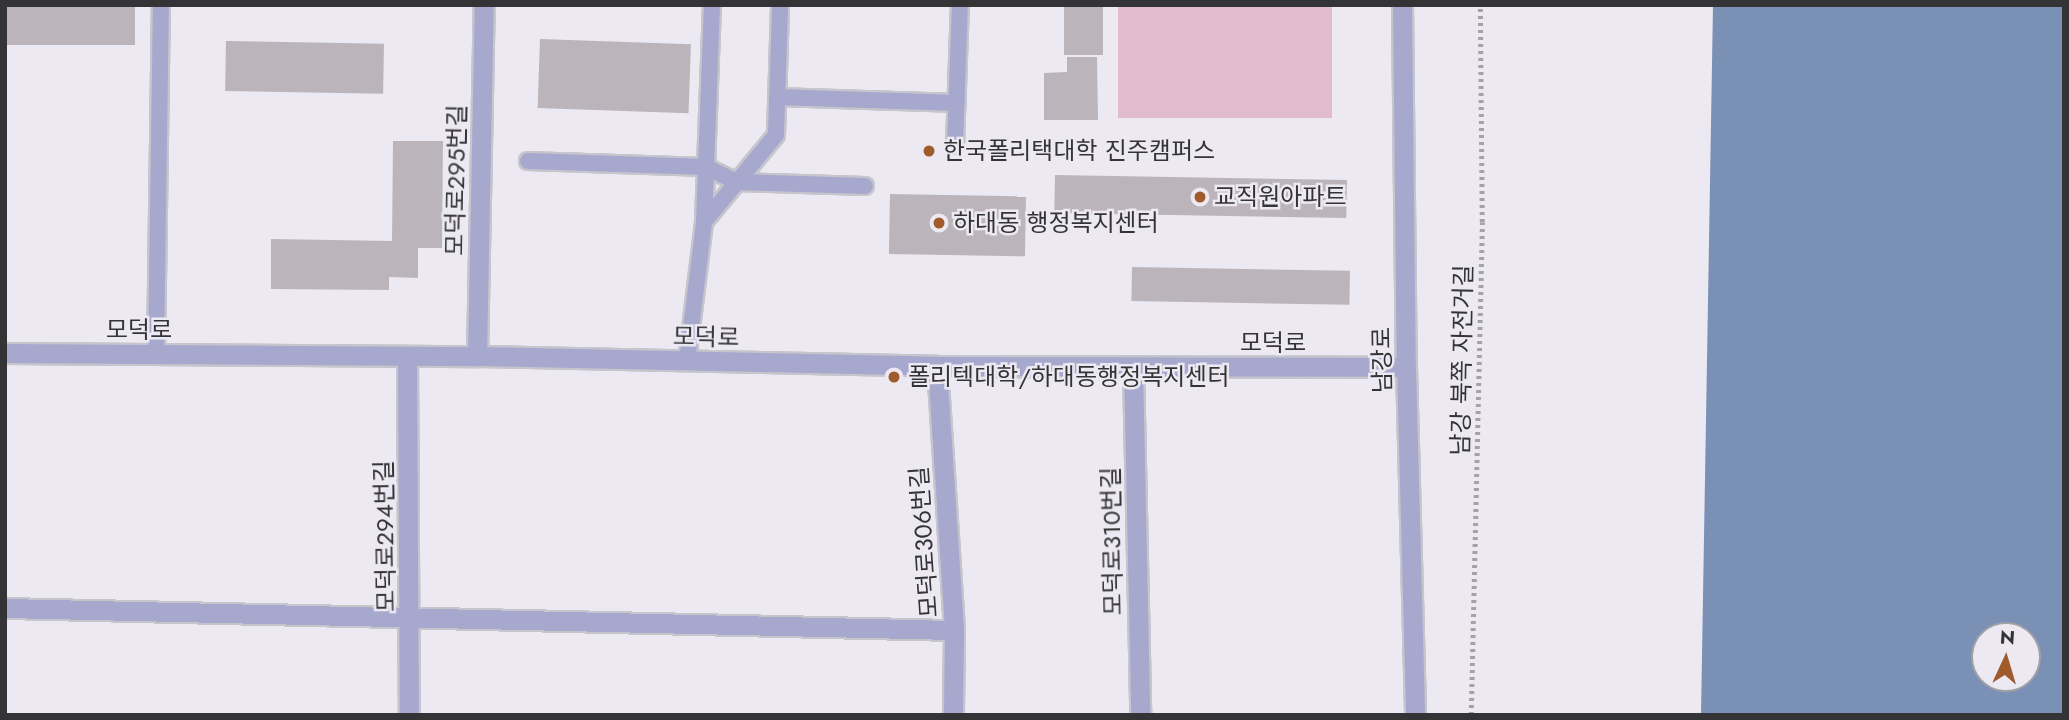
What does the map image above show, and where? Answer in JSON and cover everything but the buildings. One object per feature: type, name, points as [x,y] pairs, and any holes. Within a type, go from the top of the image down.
[{"type":"street","name":"모덕로295번길","points":[[477,356],[484,5]]},
{"type":"street","name":"남강로","points":[[1402,5],[1406,367],[1415,715]]},
{"type":"street","name":"모덕로","points":[[5,353],[477,356],[937,366],[1406,367]]},
{"type":"street","name":"모덕로294번길","points":[[407,357],[411,618],[409,715]]},
{"type":"street","name":"모덕로306번길","points":[[937,366],[954,630],[953,715]]},
{"type":"street","name":"모덕로310번길","points":[[1133,367],[1140,715]]},
{"type":"street","points":[[5,608],[954,630]]},
{"type":"lane","points":[[156,355],[161,5]]},
{"type":"lane","points":[[687,361],[704,222],[712,5]]},
{"type":"lane","points":[[704,222],[776,135],[780,5]]},
{"type":"lane","points":[[955,145],[960,5]]},
{"type":"lane","points":[[777,97],[957,103]]},
{"type":"lane","points":[[528,161],[706,167],[737,182],[865,186]]},
{"type":"path","name":"남강 북쪽 자전거길","points":[[1471,715],[1482,222],[1480,5]]},
{"type":"shaded area","points":[[1118,5],[1332,5],[1332,118],[1118,118]]},
{"type":"water","points":[[1713,5],[2064,5],[2064,715],[1701,715]]},
{"type":"place","name":"한국폴리택대학 진주캠퍼스","points":[[929,151]]},
{"type":"place","name":"교직원아파트","points":[[1200,197]]},
{"type":"place","name":"하대동 행정복지센터","points":[[939,223]]},
{"type":"place","name":"폴리텍대학/하대동행정복지센터","points":[[894,377]]}]
